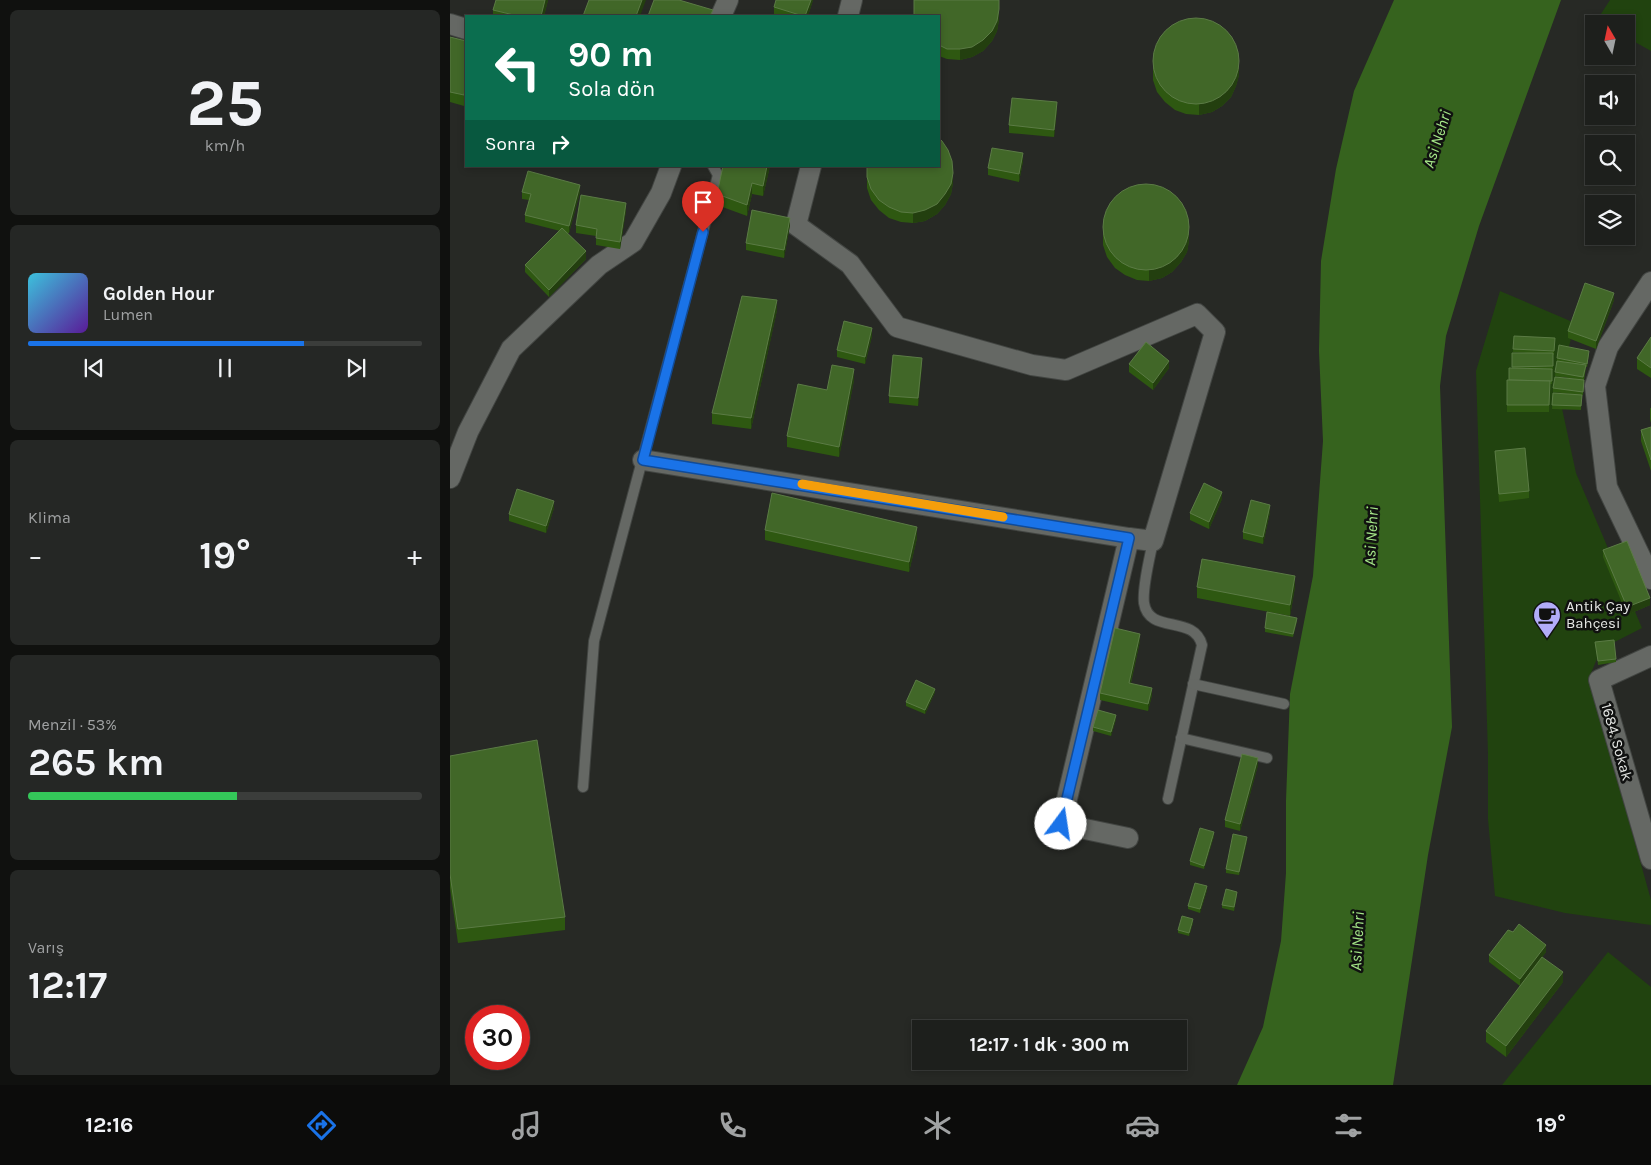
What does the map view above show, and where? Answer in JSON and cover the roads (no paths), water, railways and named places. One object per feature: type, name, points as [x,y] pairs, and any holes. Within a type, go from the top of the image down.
[{"type":"street","points":[[721,15],[728,0]]},
{"type":"street","points":[[848,15],[852,0]]},
{"type":"street","points":[[450,24],[465,28]]},
{"type":"street","points":[[450,478],[468,432],[510,349],[599,265],[633,242],[658,200],[671,167]]},
{"type":"street","points":[[643,460],[1153,541],[1215,332],[1197,314],[1066,370],[1032,365],[897,327],[850,264],[796,225],[811,167]]},
{"type":"street","points":[[1651,284],[1608,347],[1595,386],[1608,487],[1651,579]]},
{"type":"street","points":[[1128,838],[1061,824],[1129,538]]},
{"type":"street","name":"1684. Sokak","points":[[1651,656],[1599,680],[1651,859]]},
{"type":"lane","points":[[583,787],[594,641],[718,175],[714,167]]},
{"type":"lane","points":[[1153,541],[1144,595],[1145,607],[1153,618],[1159,621],[1196,632],[1202,645],[1168,799]]},
{"type":"lane","points":[[1194,684],[1284,704]]},
{"type":"lane","points":[[1181,738],[1267,758]]},
{"type":"water","name":"Asi Nehri","points":[[1394,0],[1561,0],[1479,226],[1446,336],[1440,386],[1452,727],[1428,855],[1393,1085],[1237,1085],[1263,1027],[1281,941],[1286,873],[1286,801],[1290,694],[1313,576],[1323,441],[1319,351],[1321,261],[1336,169],[1354,91]]},
{"type":"place","name":"Antik Çay Bahçesi","points":[[1547,639]]}]
